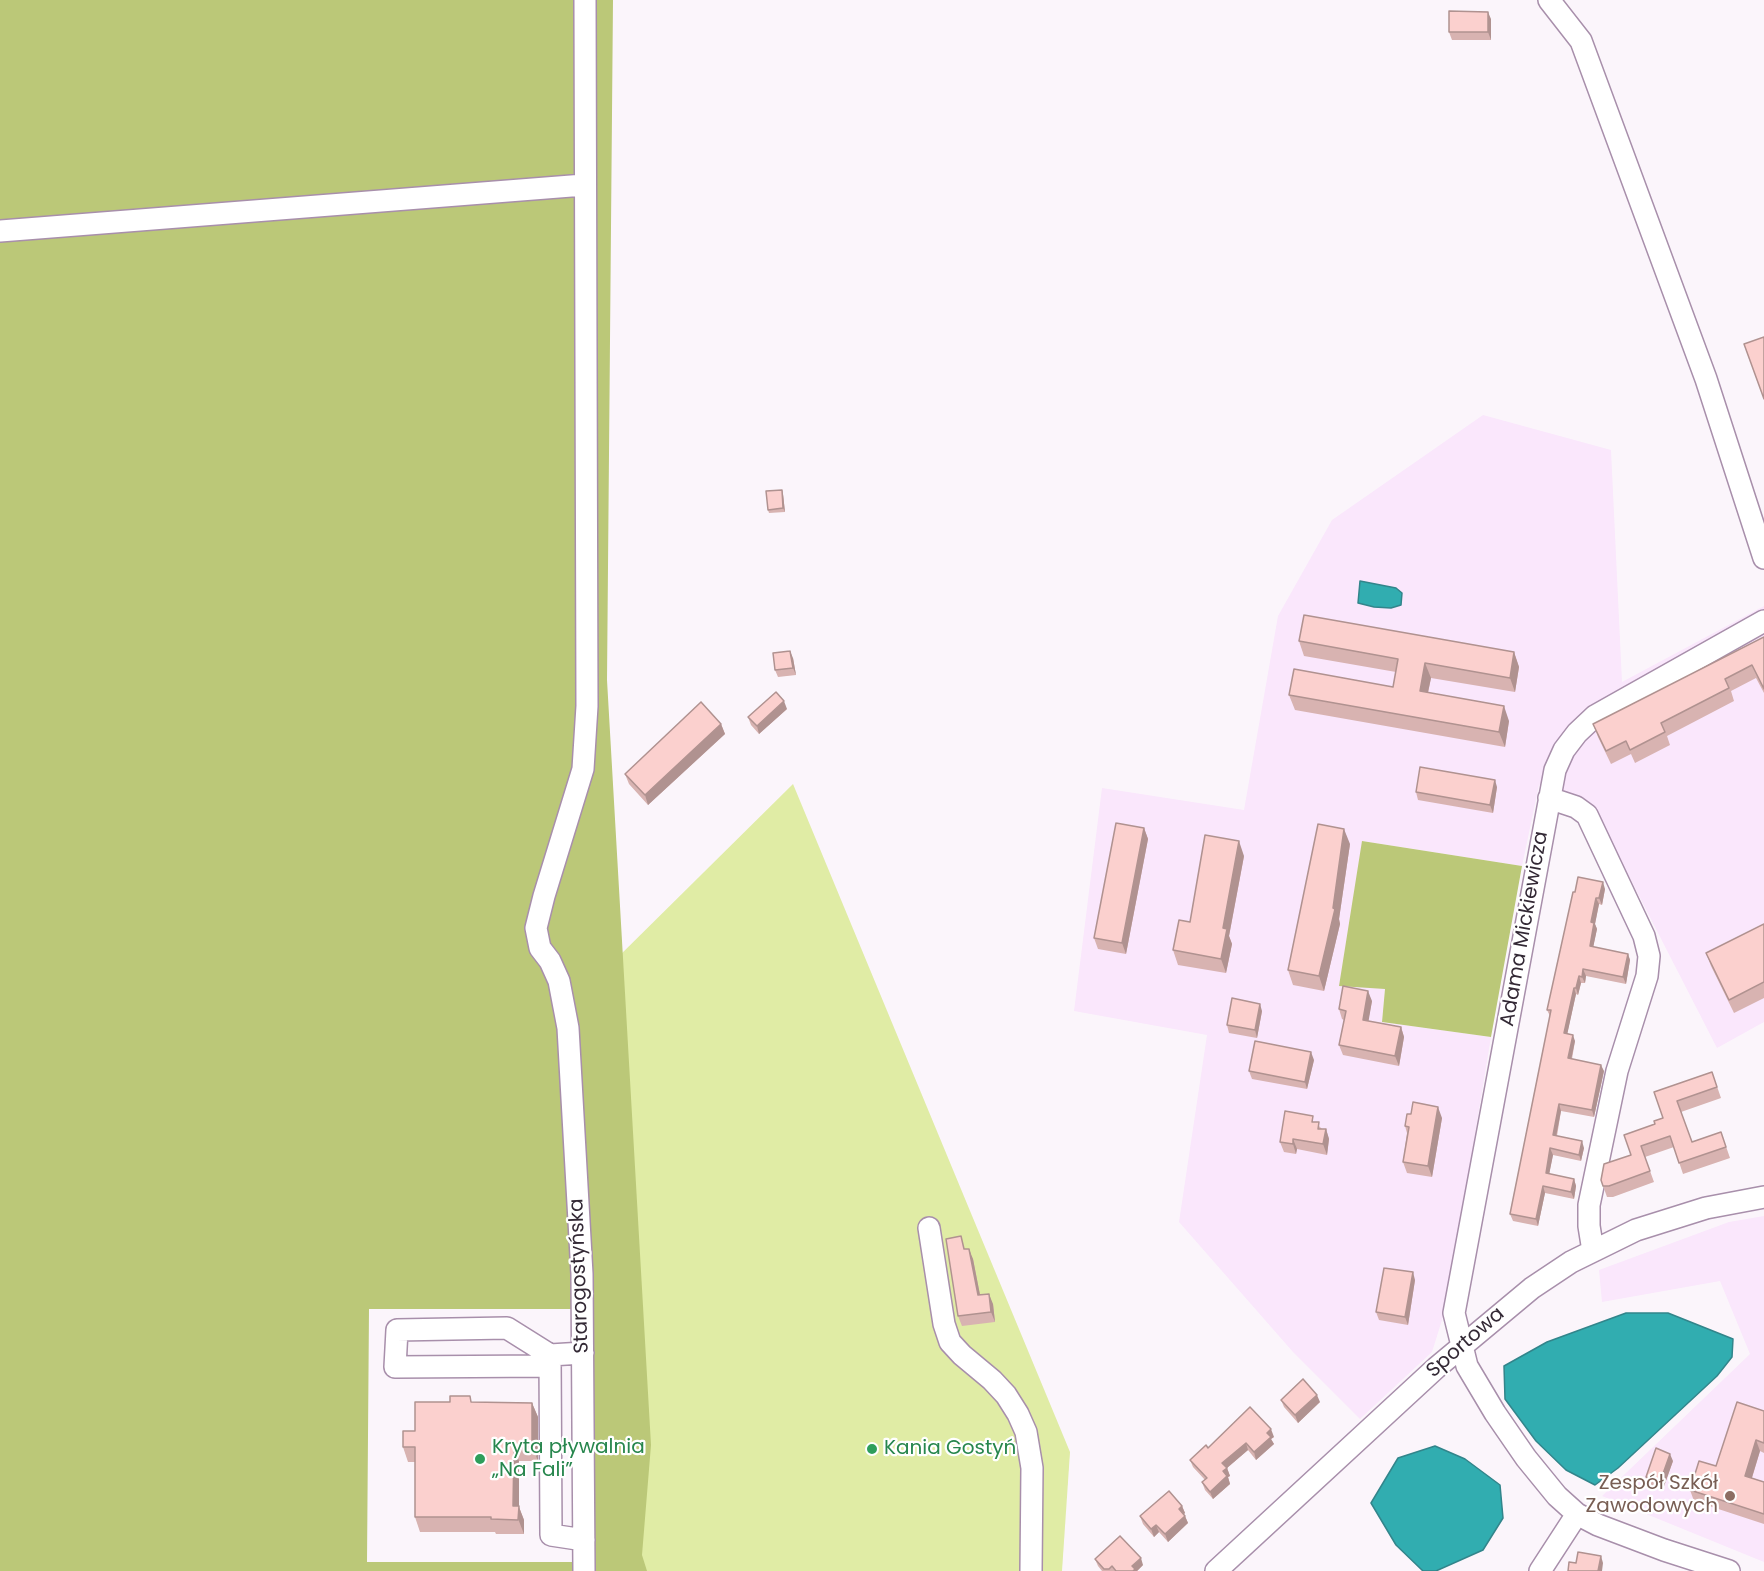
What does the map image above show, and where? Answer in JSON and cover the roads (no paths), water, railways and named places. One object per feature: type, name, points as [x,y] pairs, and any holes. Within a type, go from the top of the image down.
[{"type":"street","name":"Starogostyńska","points":[[584,1571],[582,1274],[568,1028],[559,981],[550,961],[540,948],[536,928],[583,769],[587,706],[585,0]]},
{"type":"street","points":[[1549,0],[1581,41],[1706,378],[1764,558]]},
{"type":"street","points":[[0,231],[584,185]]},
{"type":"street","name":"Adama Mickiewicza","points":[[1730,1571],[1664,1561],[1577,1514],[1557,1496],[1532,1466],[1495,1413],[1467,1365],[1454,1313],[1555,770],[1564,750],[1577,733],[1595,716],[1764,621]]},
{"type":"street","points":[[1549,798],[1576,807],[1587,815],[1644,936],[1649,956],[1647,976],[1617,1071],[1590,1205],[1589,1227],[1593,1251]]},
{"type":"street","name":"Sportowa","points":[[1216,1571],[1462,1346],[1532,1288],[1571,1262],[1636,1230],[1706,1208],[1764,1197]]},
{"type":"street","points":[[929,1228],[944,1324],[950,1342],[1006,1395],[1026,1432],[1032,1468],[1031,1571]]},
{"type":"street","points":[[549,1360],[507,1328],[397,1330],[395,1367],[549,1360],[583,1353]]},
{"type":"street","points":[[549,1360],[551,1535],[584,1540]]},
{"type":"street","points":[[1540,1571],[1577,1514]]},
{"type":"water","points":[[1360,581],[1396,588],[1402,593],[1401,605],[1391,608],[1358,603]]},
{"type":"water","points":[[1626,1313],[1668,1313],[1733,1339],[1732,1357],[1717,1376],[1618,1468],[1595,1485],[1566,1470],[1536,1441],[1505,1399],[1504,1366],[1547,1342]]},
{"type":"water","points":[[1435,1446],[1465,1459],[1500,1485],[1503,1518],[1483,1550],[1436,1571],[1423,1571],[1396,1545],[1371,1503],[1398,1458]]},
{"type":"place","name":"Kania Gostyń","points":[[872,1449]]},
{"type":"place","name":"Kryta pływalnia „Na Fali”","points":[[480,1459]]},
{"type":"place","name":"Zespół Szkół Zawodowych","points":[[1730,1496]]}]
